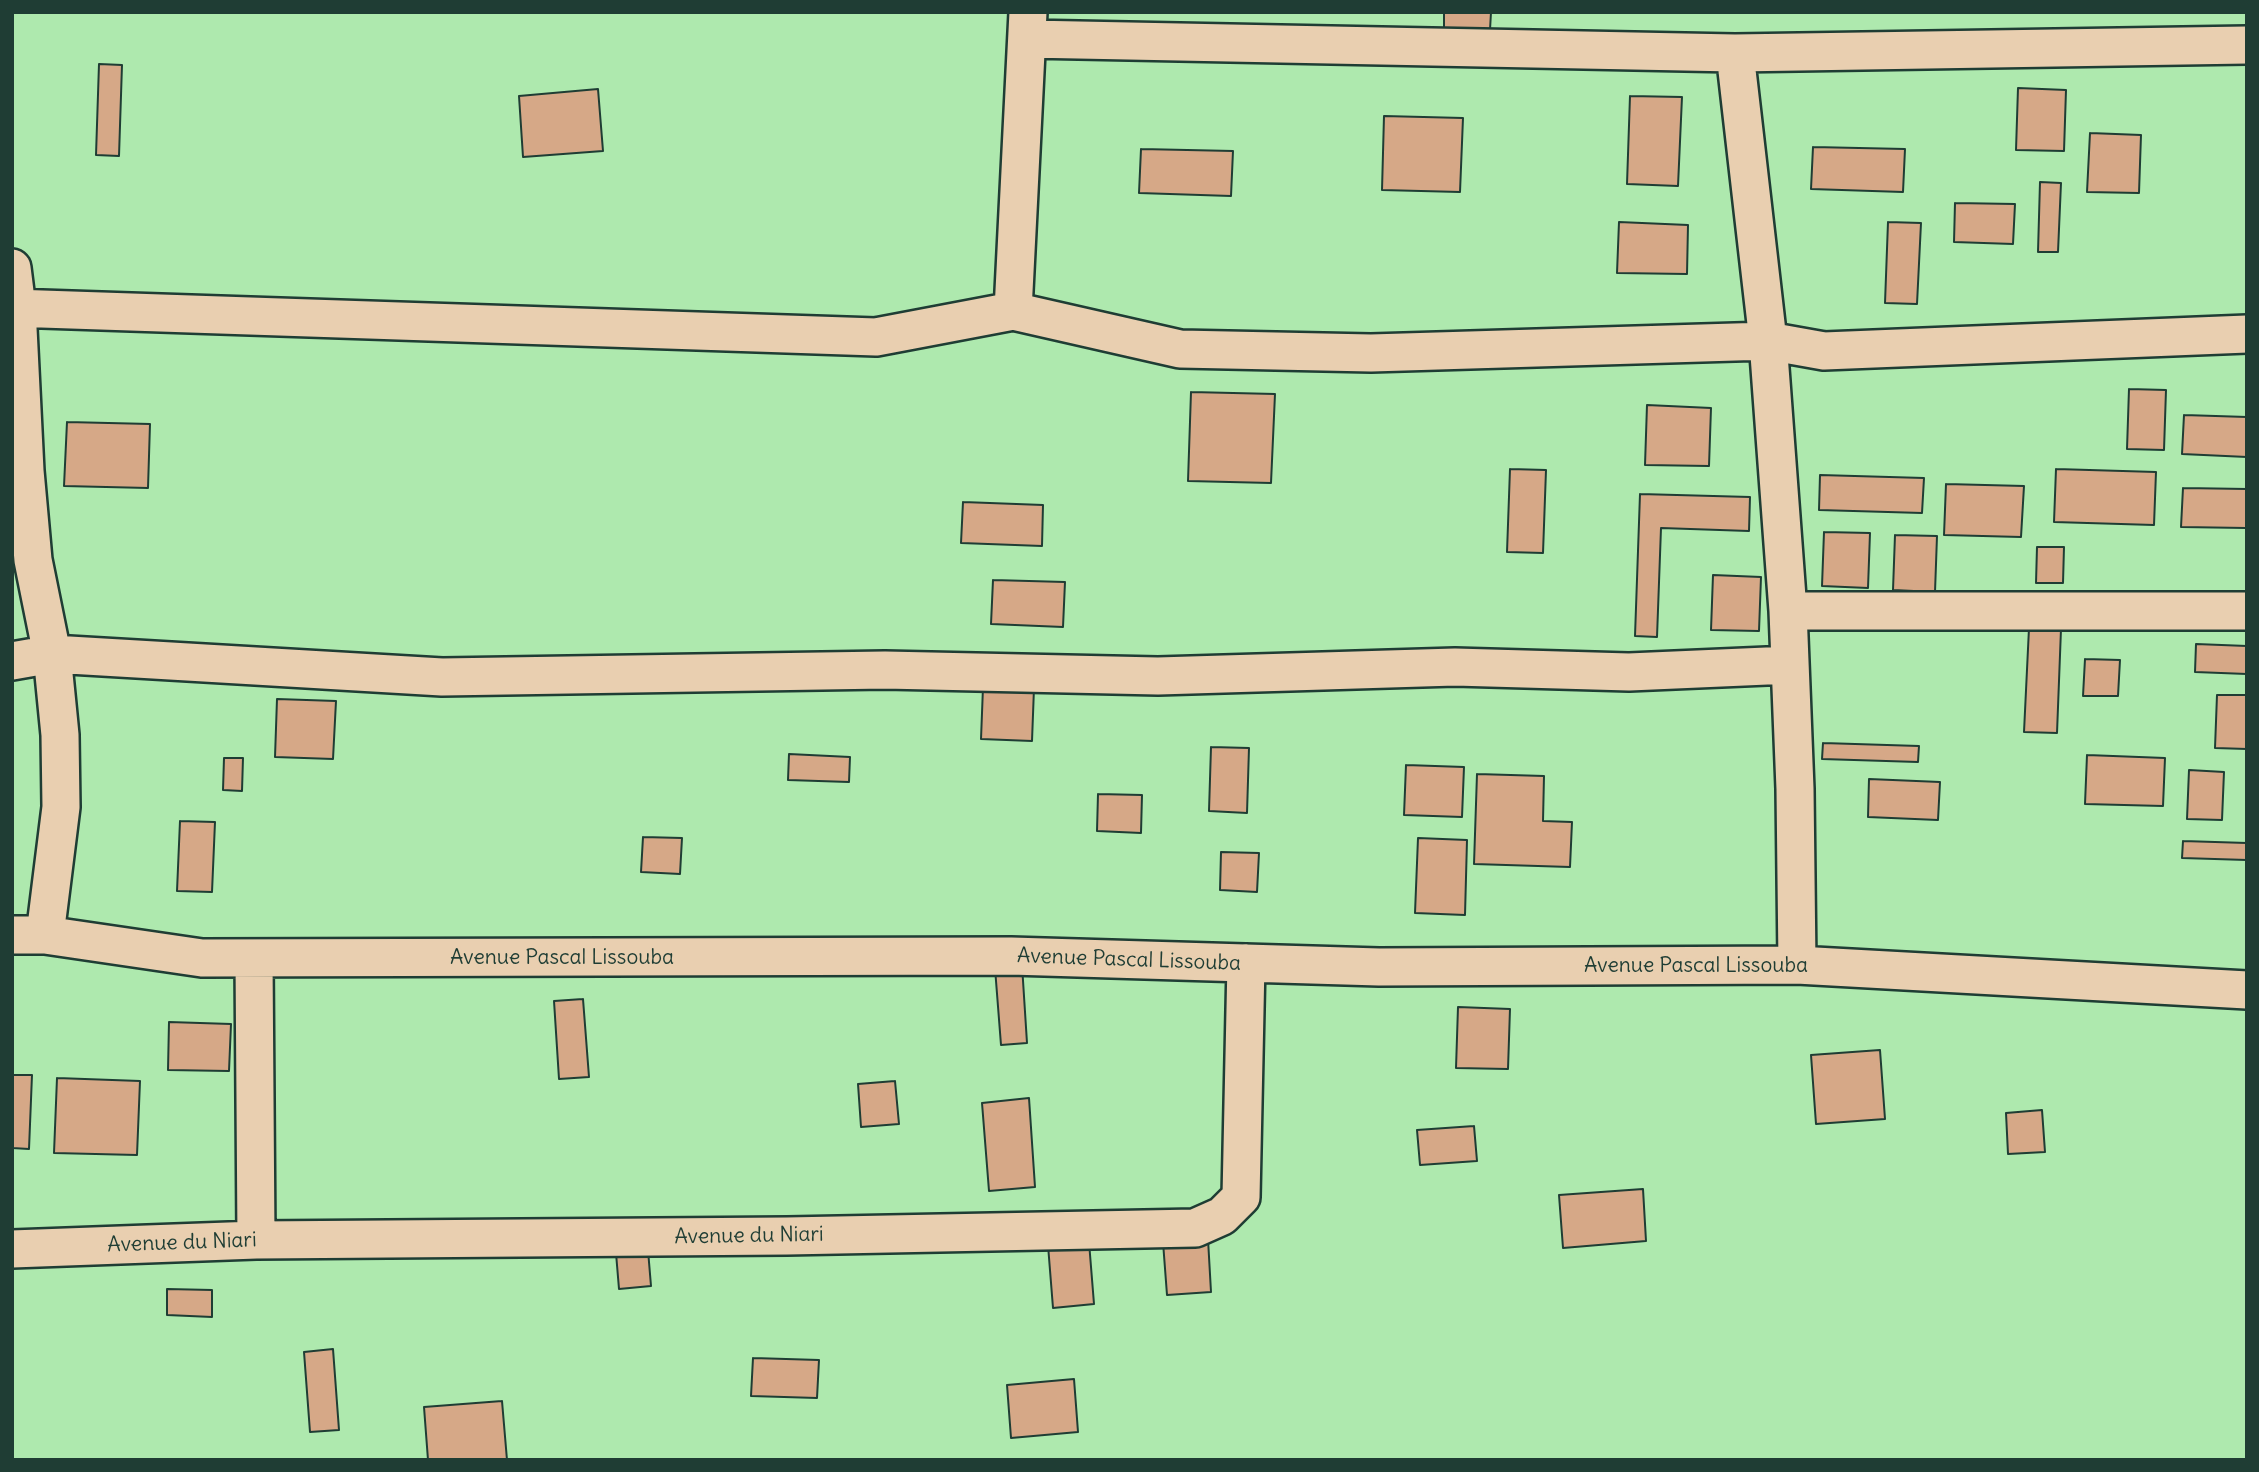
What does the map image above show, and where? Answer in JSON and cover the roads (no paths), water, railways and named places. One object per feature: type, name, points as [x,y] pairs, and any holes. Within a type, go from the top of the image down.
[{"type":"street","points":[[1013,311],[1028,26],[1735,53],[2247,45]]},
{"type":"street","points":[[1735,53],[1768,341],[1788,611],[1795,789],[1797,965]]},
{"type":"street","points":[[12,268],[33,560],[52,654],[60,735],[61,807],[29,935]]},
{"type":"street","points":[[15,308],[876,337],[1013,311],[1180,349],[1371,353],[1768,341],[1824,351],[2247,334]]},
{"type":"street","points":[[1788,611],[2247,611]]},
{"type":"street","points":[[12,661],[52,654],[442,677],[885,670],[1158,677],[1455,667],[1629,672],[1790,665]]},
{"type":"street","name":"Avenue Pascal Lissouba","points":[[29,935],[202,958],[1011,956],[1379,967],[1797,965],[2247,990]]},
{"type":"street","points":[[254,959],[256,1240]]},
{"type":"street","name":"Avenue du Niari","points":[[12,1248],[256,1240],[773,1237],[1195,1228],[1222,1216],[1241,1197],[1246,963]]}]
